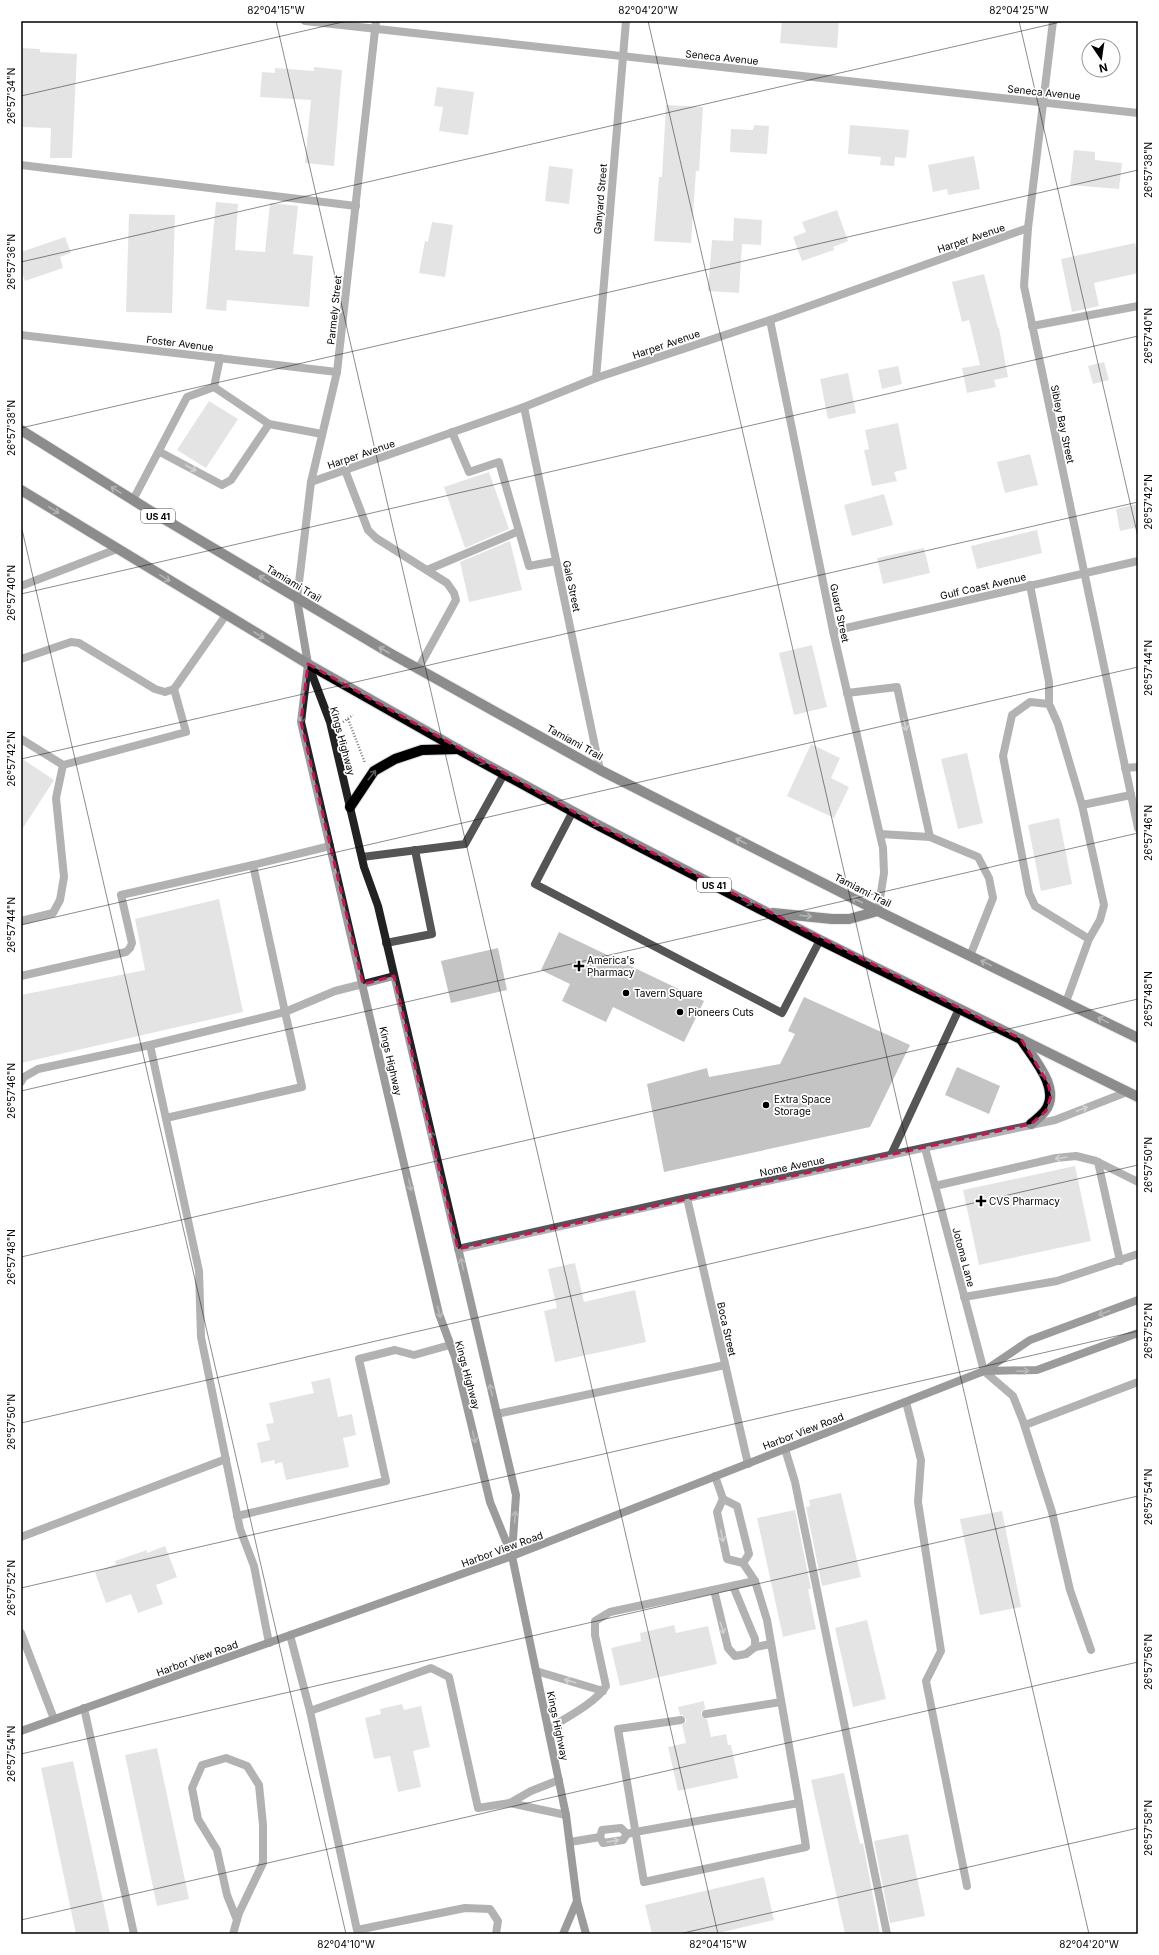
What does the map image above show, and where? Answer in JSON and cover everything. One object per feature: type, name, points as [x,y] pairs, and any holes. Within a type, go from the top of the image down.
[{"type":"main road","name":"Tamiami Trail","points":[[21,430],[133,500],[297,599],[418,669],[600,770],[878,911],[1138,1038]]},
{"type":"main road","name":"US 41","points":[[22,491],[308,664],[573,812],[820,940],[1138,1097]]},
{"type":"main road","points":[[297,599],[308,664]]},
{"type":"main road","name":"Kings Highway","points":[[308,664],[330,722],[362,857],[378,906],[516,1495],[512,1556]]},
{"type":"main road","name":"Kings Highway","points":[[308,664],[301,722],[440,1314],[450,1345],[490,1502],[512,1556],[566,1815],[577,1901],[586,1934]]},
{"type":"main road","points":[[350,807],[374,771],[395,759],[422,750],[458,749]]},
{"type":"main road","points":[[767,912],[832,919],[849,919],[878,911]]},
{"type":"main road","points":[[363,984],[394,976]]},
{"type":"main road","points":[[1021,1039],[1048,1083],[1051,1096],[1046,1111],[1031,1124]]},
{"type":"main road","name":"Harbor View Road","points":[[21,1731],[512,1556],[984,1371],[1030,1340],[1138,1300]]},
{"type":"main road","name":"Harbor View Road","points":[[984,1371],[1037,1370],[1138,1333]]},
{"type":"main road","name":"Kings Highway","points":[[563,1934],[577,1901]]},
{"type":"street","name":"Seneca Avenue","points":[[305,21],[375,25],[622,56],[1138,113]]},
{"type":"street","name":"Ganyard Street","points":[[596,378],[626,21]]},
{"type":"street","name":"Sibley Bay Street","points":[[1053,21],[1028,228],[1024,286],[1138,828]]},
{"type":"street","name":"Parmely Street","points":[[297,599],[310,482],[337,372],[375,25]]},
{"type":"street","points":[[21,165],[356,206]]},
{"type":"street","name":"Harper Avenue","points":[[310,482],[524,406],[596,378],[770,320],[1028,228]]},
{"type":"street","points":[[1032,326],[1138,306]]},
{"type":"street","name":"Guard Street","points":[[770,320],[833,631],[883,848],[884,873],[878,911]]},
{"type":"street","name":"Foster Avenue","points":[[21,334],[337,372]]},
{"type":"street","points":[[214,387],[220,358]]},
{"type":"street","points":[[214,387],[269,424],[322,434]]},
{"type":"street","points":[[133,500],[160,452],[188,397],[214,387]]},
{"type":"street","name":"Gale Street","points":[[524,406],[600,770]]},
{"type":"street","points":[[160,452],[222,485],[231,480],[269,424]]},
{"type":"street","points":[[452,432],[469,472],[499,462],[529,566],[556,561]]},
{"type":"street","points":[[345,470],[368,530],[376,538],[447,583],[454,593],[456,600],[418,669]]},
{"type":"street","points":[[427,570],[519,531]]},
{"type":"street","points":[[21,586],[117,549]]},
{"type":"street","name":"Gulf Coast Avenue","points":[[833,631],[1138,561]]},
{"type":"street","points":[[1030,585],[1049,682],[1049,704],[1058,724],[1082,805],[1104,905],[1100,920],[1089,939],[1066,1002]]},
{"type":"street","points":[[21,659],[71,642],[80,643],[155,689],[164,692],[174,689],[226,615]]},
{"type":"street","points":[[848,693],[897,687],[930,837]]},
{"type":"street","points":[[21,739],[63,765],[186,732],[174,689]]},
{"type":"street","points":[[1049,704],[1030,702],[1012,715],[1003,756],[1029,893],[1035,906],[1089,939]]},
{"type":"street","points":[[21,922],[53,913],[60,900],[64,876],[56,798],[63,765]]},
{"type":"street","points":[[1125,768],[1138,766]]},
{"type":"street","points":[[362,857],[465,844],[504,774]]},
{"type":"street","points":[[1082,805],[1131,795]]},
{"type":"street","points":[[573,812],[535,884],[725,983],[782,1012],[820,940]]},
{"type":"street","points":[[880,834],[930,837],[978,857],[989,878],[993,898],[970,956]]},
{"type":"street","points":[[21,976],[126,952],[132,943],[121,895],[330,846]]},
{"type":"street","points":[[386,943],[432,934],[415,850]]},
{"type":"street","points":[[166,1118],[302,1087],[253,865]]},
{"type":"street","points":[[21,1082],[24,1077],[38,1069],[150,1046],[285,1012],[335,991],[363,984]]},
{"type":"street","points":[[891,1155],[960,1009]]},
{"type":"street","points":[[150,1046],[199,1271],[201,1337],[237,1516],[240,1529],[254,1566],[269,1643]]},
{"type":"street","name":"Nome Avenue","points":[[458,1249],[687,1198],[1055,1120],[1127,1092]]},
{"type":"street","name":"Jotoma Lane","points":[[925,1148],[984,1371]]},
{"type":"street","points":[[935,1186],[1076,1156],[1098,1162],[1138,1182]]},
{"type":"street","points":[[1098,1162],[1120,1261]]},
{"type":"street","name":"Boca Street","points":[[687,1198],[748,1464]]},
{"type":"street","points":[[964,1297],[1057,1281],[1138,1254]]},
{"type":"street","points":[[237,1516],[386,1481],[359,1359],[395,1350],[414,1355],[450,1345]]},
{"type":"street","points":[[497,1414],[725,1365]]},
{"type":"street","points":[[984,1371],[1013,1396],[1025,1425],[1052,1512],[1070,1590],[1091,1650]]},
{"type":"street","points":[[1025,1425],[1138,1382]]},
{"type":"street","points":[[906,1402],[921,1460],[918,1502],[941,1651],[926,1681],[967,1886]]},
{"type":"street","points":[[785,1449],[795,1482],[887,1934]]},
{"type":"street","points":[[21,1537],[226,1459]]},
{"type":"street","points":[[681,1720],[618,1729],[644,1882],[806,1847],[766,1620],[755,1581],[743,1563],[727,1559],[717,1512],[723,1499],[715,1476]]},
{"type":"street","points":[[723,1499],[737,1506],[750,1554],[743,1563]]},
{"type":"street","points":[[548,1729],[578,1710],[603,1691],[606,1686],[595,1635],[595,1621],[610,1612],[755,1581]]},
{"type":"street","points":[[732,1586],[755,1639],[755,1647]]},
{"type":"street","points":[[714,1590],[728,1648],[735,1656],[746,1654],[755,1647],[771,1644]]},
{"type":"street","points":[[21,1633],[23,1644],[54,1719]]},
{"type":"street","points":[[290,1635],[310,1711],[357,1932],[465,1908],[490,1909],[498,1921],[496,1934]]},
{"type":"street","points":[[310,1711],[431,1668],[449,1677],[478,1808],[510,1803],[531,1791],[559,1780]]},
{"type":"street","points":[[536,1672],[603,1691]]},
{"type":"street","points":[[706,1714],[781,1702]]},
{"type":"street","points":[[84,1708],[134,1934]]},
{"type":"street","points":[[233,1934],[237,1920],[263,1863],[263,1826],[259,1785],[248,1766],[226,1758],[202,1764],[192,1788],[198,1818],[217,1850],[227,1895],[237,1920]]},
{"type":"street","points":[[510,1803],[566,1815]]},
{"type":"street","points":[[627,1834],[621,1828],[602,1830],[600,1837],[603,1843],[623,1840],[627,1834],[635,1832],[799,1803]]},
{"type":"street","points":[[570,1842],[600,1837]]},
{"type":"path","points":[[343,722],[353,715]]},
{"type":"path","points":[[348,719],[366,767]]},
{"type":"highlighted area","points":[[308,664],[596,824],[1021,1039],[1048,1083],[1051,1096],[1046,1111],[1031,1124],[458,1249],[394,976],[363,984],[301,722]]},
{"type":"building","points":[[782,21],[839,21],[837,48],[780,43]]},
{"type":"building","points":[[21,48],[40,49],[40,52],[77,54],[72,158],[50,158],[51,128],[21,127]]},
{"type":"building","points":[[314,67],[342,70],[334,166],[305,163],[311,100],[260,97],[262,72],[275,73],[275,68],[314,71]]},
{"type":"building","points":[[437,87],[474,92],[468,135],[439,131],[443,107],[434,106]]},
{"type":"building","points":[[666,105],[703,107],[699,171],[696,171],[691,243],[654,241],[659,177],[662,177]]},
{"type":"building","points":[[754,125],[769,126],[767,154],[730,152],[731,129],[753,130]]},
{"type":"building","points":[[850,125],[909,130],[906,158],[895,157],[894,166],[880,165],[881,157],[848,154]]},
{"type":"building","points":[[1074,150],[1095,152],[1095,160],[1122,163],[1119,189],[1070,185]]},
{"type":"building","points":[[974,156],[980,189],[948,195],[947,189],[933,192],[928,165]]},
{"type":"building","points":[[549,166],[573,169],[569,204],[545,201]]},
{"type":"building","points":[[216,202],[238,204],[235,250],[265,252],[270,203],[298,206],[293,254],[313,256],[309,307],[227,300],[226,311],[206,309]]},
{"type":"building","points":[[837,210],[848,241],[833,247],[834,250],[802,261],[793,237],[806,232],[802,222]]},
{"type":"building","points":[[129,214],[175,215],[172,313],[126,312]]},
{"type":"building","points":[[734,218],[762,220],[761,245],[742,244],[739,293],[708,291],[712,240],[733,241]]},
{"type":"building","points":[[432,222],[453,225],[445,277],[419,273],[425,241],[428,242]]},
{"type":"building","points":[[65,237],[71,253],[60,257],[63,268],[25,281],[21,270],[21,252]]},
{"type":"building","points":[[1135,243],[1138,256],[1138,273],[1094,283],[1099,306],[1072,312],[1061,259]]},
{"type":"building","points":[[984,274],[999,328],[1008,377],[994,380],[996,387],[967,393],[962,368],[980,365],[969,320],[962,322],[952,282]]},
{"type":"building","points":[[1104,362],[1109,380],[1093,384],[1088,366]]},
{"type":"building","points":[[898,366],[902,384],[882,389],[878,370]]},
{"type":"building","points":[[848,373],[856,413],[828,419],[820,379]]},
{"type":"building","points":[[209,401],[238,419],[206,468],[177,450]]},
{"type":"building","points":[[898,423],[907,469],[894,472],[897,481],[872,486],[864,450],[869,449],[865,430]]},
{"type":"building","points":[[1030,454],[1038,485],[1005,493],[997,462]]},
{"type":"building","points":[[489,472],[509,529],[465,548],[444,487]]},
{"type":"building","points":[[884,494],[893,525],[852,536],[844,505]]},
{"type":"building","points":[[1138,504],[1138,527],[1120,531],[1116,509]]},
{"type":"building","points":[[1037,530],[1042,553],[977,569],[971,546]]},
{"type":"building","points":[[510,541],[522,590],[469,602],[460,562]]},
{"type":"building","points":[[924,548],[930,573],[883,584],[877,558]]},
{"type":"building","points":[[812,645],[827,707],[794,715],[779,653]]},
{"type":"building","points":[[811,744],[840,758],[831,778],[849,787],[834,818],[787,796]]},
{"type":"building","points":[[967,753],[983,823],[958,829],[941,759]]},
{"type":"building","points":[[21,758],[54,780],[21,831]]},
{"type":"building","points":[[1059,818],[1072,884],[1041,891],[1028,825]]},
{"type":"building","points":[[219,899],[243,1012],[21,1063],[21,995],[145,970],[135,919]]},
{"type":"building","name":"Tavern Square","points":[[559,932],[704,1001],[684,1042],[613,1007],[606,1022],[562,1001],[570,984],[541,970]]},
{"type":"building","points":[[498,948],[507,990],[451,1003],[441,961]]},
{"type":"building","name":"Extra Space Storage","points":[[804,997],[910,1045],[870,1127],[664,1172],[647,1084],[707,1068],[709,1077],[780,1064],[795,1034],[788,1031]]},
{"type":"building","points":[[957,1067],[1000,1086],[989,1114],[945,1095]]},
{"type":"building","name":"CVS Pharmacy","points":[[1075,1166],[1091,1241],[979,1265],[963,1190]]},
{"type":"building","points":[[575,1263],[584,1302],[635,1290],[646,1342],[555,1362],[544,1311],[557,1308],[548,1269]]},
{"type":"building","points":[[330,1378],[338,1417],[352,1414],[356,1435],[343,1438],[349,1467],[286,1480],[282,1462],[275,1464],[274,1460],[261,1463],[257,1443],[270,1440],[266,1424],[274,1423],[269,1403],[314,1393],[311,1382]]},
{"type":"building","points":[[841,1493],[861,1577],[822,1586],[806,1507],[810,1506],[809,1500]]},
{"type":"building","points":[[795,1510],[811,1589],[808,1589],[816,1629],[783,1637],[757,1518]]},
{"type":"building","points":[[1002,1511],[1021,1607],[980,1615],[960,1519]]},
{"type":"building","points":[[165,1546],[177,1577],[156,1585],[163,1604],[138,1613],[131,1594],[106,1603],[95,1572],[116,1564],[115,1561],[147,1550],[147,1553]]},
{"type":"building","points":[[867,1620],[886,1699],[853,1707],[835,1628]]},
{"type":"building","points":[[674,1625],[676,1633],[708,1626],[717,1664],[620,1686],[611,1648],[641,1641],[640,1633]]},
{"type":"building","points":[[704,1701],[705,1709],[701,1712],[702,1717],[707,1719],[711,1737],[726,1734],[728,1745],[731,1745],[738,1778],[678,1791],[668,1747],[686,1743],[682,1725],[686,1722],[686,1719],[683,1715],[680,1715],[678,1707]]},
{"type":"building","points":[[402,1704],[404,1710],[421,1706],[430,1747],[413,1751],[421,1787],[398,1792],[390,1756],[374,1759],[365,1718],[381,1714],[380,1709]]},
{"type":"building","points":[[157,1748],[189,1899],[157,1906],[125,1755]]},
{"type":"building","points":[[73,1761],[110,1934],[76,1934],[41,1768]]},
{"type":"building","points":[[844,1773],[860,1844],[863,1843],[880,1934],[845,1934],[811,1780]]},
{"type":"building","points":[[908,1834],[925,1916],[890,1923],[874,1841]]},
{"type":"building","points":[[764,1877],[774,1920],[723,1932],[723,1934],[652,1934],[645,1905]]},
{"type":"place","name":"America's Pharmacy","points":[[579,966]]},
{"type":"place","name":"Tavern Square","points":[[626,993]]},
{"type":"place","name":"Pioneers Cuts","points":[[680,1012]]},
{"type":"place","name":"Extra Space Storage","points":[[766,1105]]},
{"type":"place","name":"CVS Pharmacy","points":[[981,1201]]}]
